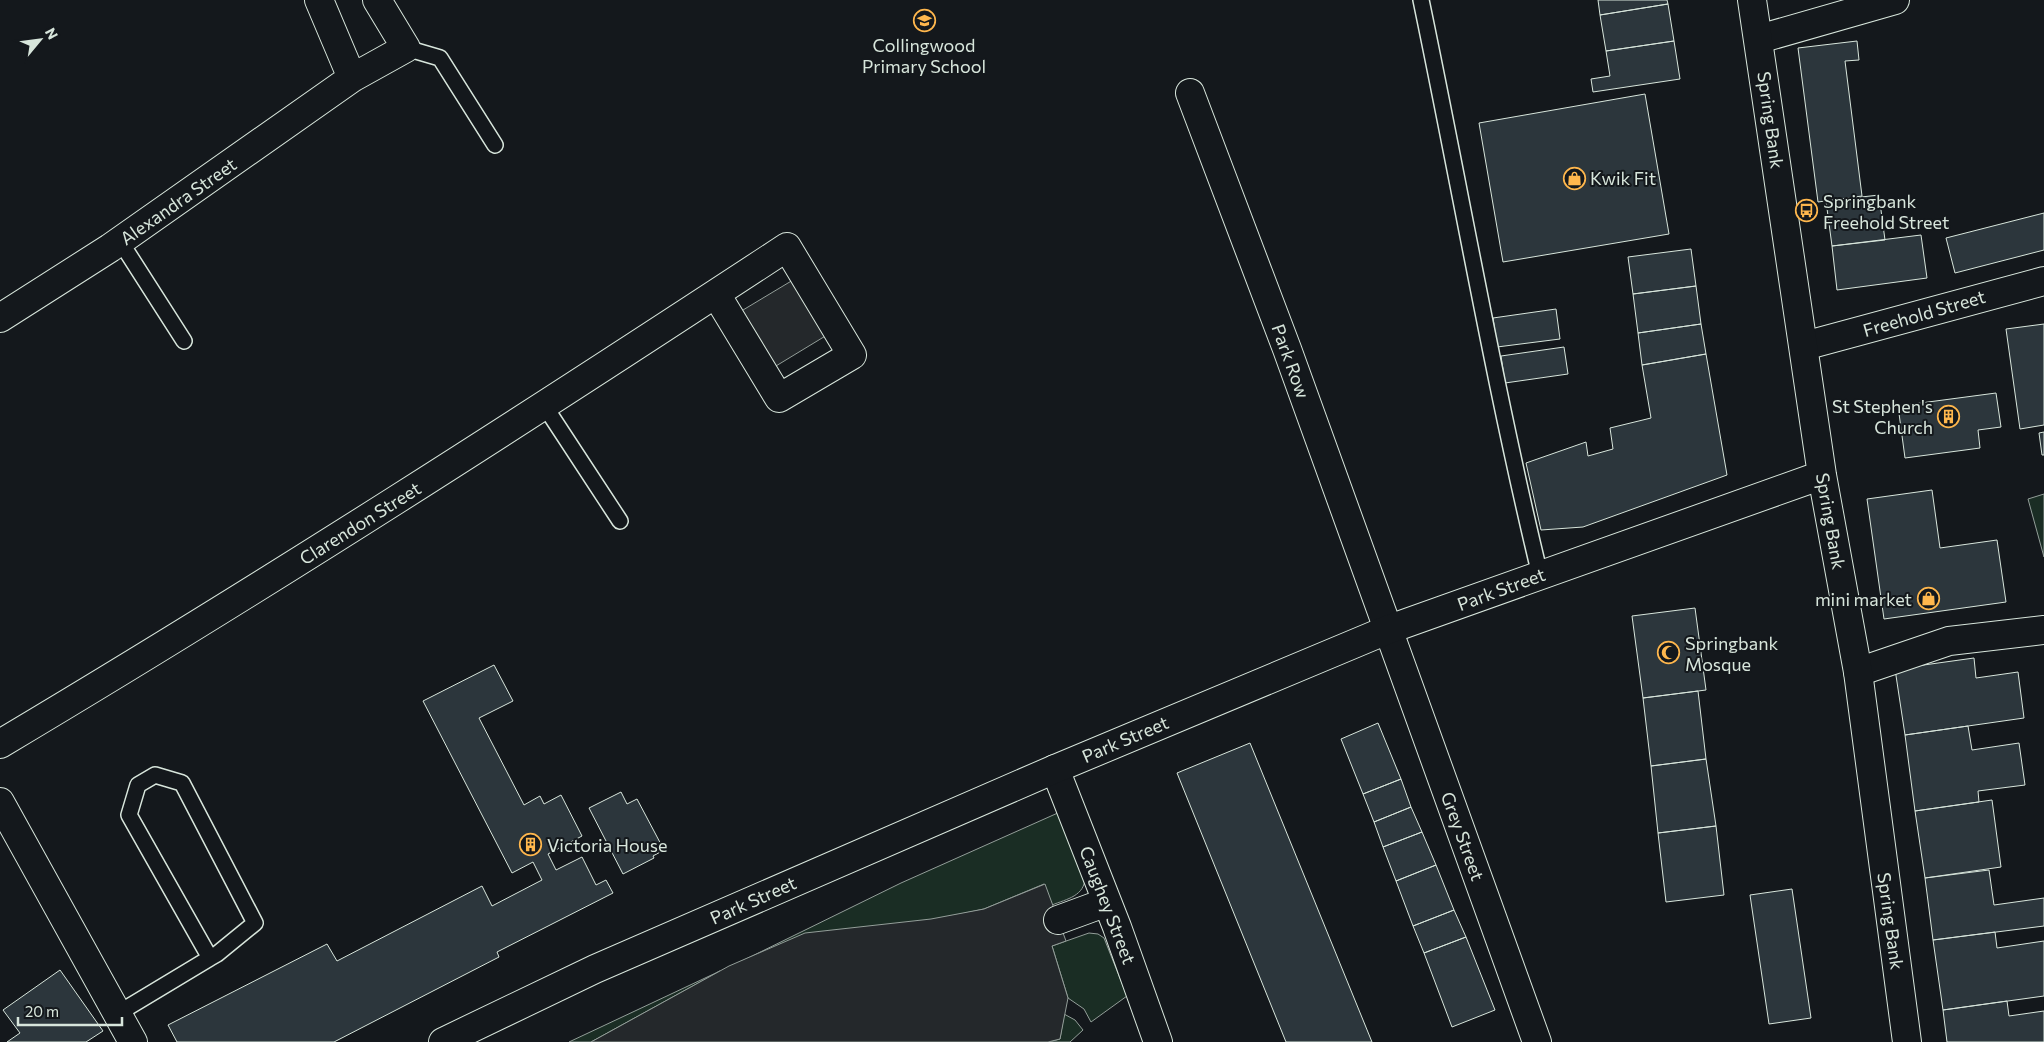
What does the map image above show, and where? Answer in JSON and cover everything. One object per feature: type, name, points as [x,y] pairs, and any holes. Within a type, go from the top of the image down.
[{"type":"street","points":[[319,0],[352,78]]},
{"type":"street","points":[[377,0],[406,48]]},
{"type":"street","name":"Spring Bank","points":[[1752,0],[1822,476],[1858,672],[1907,1042]]},
{"type":"street","points":[[1759,39],[1895,0]]},
{"type":"street","name":"Alexandra Street","points":[[0,318],[120,241],[352,78],[406,48]]},
{"type":"street","name":"Park Row","points":[[1190,93],[1287,349],[1387,630]]},
{"type":"street","name":"Clarendon Street","points":[[0,744],[156,651],[544,405],[787,247],[852,355],[778,398],[716,294]]},
{"type":"street","name":"Freehold Street","points":[[1804,346],[2044,281]]},
{"type":"street","name":"Park Street","points":[[443,1042],[595,969],[1055,769],[1387,630],[1822,476]]},
{"type":"street","name":"Grey Street","points":[[1387,630],[1537,1042]]},
{"type":"street","points":[[1858,672],[1949,641],[2044,630]]},
{"type":"street","name":"Caughey Street","points":[[1055,769],[1107,902],[1158,1042]]},
{"type":"street","points":[[0,802],[133,1042]]},
{"type":"street","points":[[1058,920],[1107,902]]},
{"type":"lane","points":[[1421,0],[1456,166],[1497,385],[1540,575]]},
{"type":"lane","points":[[406,48],[440,58],[495,145]]},
{"type":"lane","points":[[120,241],[184,342]]},
{"type":"lane","points":[[544,405],[620,521]]},
{"type":"lane","points":[[117,1014],[210,958],[255,923],[182,783],[155,775],[138,785],[129,815],[210,958]]},
{"type":"green space","points":[[2044,494],[2044,557],[2028,499]]},
{"type":"green space","points":[[1060,812],[1085,877],[1082,889],[1069,899],[1052,905],[1044,884],[984,909],[742,961],[901,883]]},
{"type":"green space","points":[[1089,933],[1098,934],[1104,938],[1127,996],[1091,1022],[1084,1009],[1068,998],[1052,946]]},
{"type":"green space","points":[[720,971],[591,1042],[569,1042]]},
{"type":"green space","points":[[1064,1014],[1075,1020],[1083,1030],[1070,1042],[1048,1042],[1060,1039]]},
{"type":"shaded area","points":[[793,280],[827,335],[771,369],[738,313]]},
{"type":"shaded area","points":[[1045,884],[1066,941],[1052,946],[1068,998],[1060,1039],[1048,1042],[591,1042],[729,966],[805,933],[931,919],[984,909]]},
{"type":"building","points":[[1598,0],[1667,0],[1668,4],[1600,15]]},
{"type":"building","points":[[1668,4],[1674,41],[1606,51],[1600,15]]},
{"type":"building","points":[[1674,41],[1680,79],[1593,92],[1591,79],[1610,76],[1606,51]]},
{"type":"building","points":[[1857,41],[1859,60],[1845,61],[1862,196],[1818,202],[1798,48]]},
{"type":"building","name":"Kwik Fit","points":[[1645,94],[1669,234],[1503,262],[1479,123]]},
{"type":"building","points":[[1879,195],[1885,240],[1832,246],[1826,201]]},
{"type":"building","points":[[2044,213],[2044,250],[1955,273],[1946,238]]},
{"type":"building","points":[[1921,235],[1927,278],[1837,290],[1832,246]]},
{"type":"building","points":[[1691,249],[1696,286],[1633,294],[1628,257]]},
{"type":"building","points":[[1696,286],[1701,324],[1638,333],[1633,294]]},
{"type":"building","points":[[1556,309],[1560,339],[1497,347],[1493,318]]},
{"type":"building","points":[[1701,324],[1706,354],[1642,365],[1638,333]]},
{"type":"building","points":[[2044,324],[2044,425],[2020,429],[2006,329]]},
{"type":"building","points":[[1564,347],[1568,374],[1505,383],[1501,356]]},
{"type":"building","points":[[1706,354],[1727,475],[1583,527],[1541,530],[1526,463],[1586,442],[1588,456],[1613,449],[1610,428],[1651,418],[1642,365]]},
{"type":"building","name":"St Stephen's Church","points":[[1996,393],[2001,427],[1978,430],[1980,448],[1905,458],[1898,406]]},
{"type":"building","points":[[2044,432],[2044,455],[2042,455],[2039,433]]},
{"type":"building","points":[[1932,490],[1940,548],[1997,540],[2006,602],[1884,619],[1867,499]]},
{"type":"building","name":"Springbank Mosque","points":[[1695,608],[1706,690],[1643,698],[1632,616]]},
{"type":"building","points":[[1974,658],[1976,678],[2018,672],[2024,718],[1905,735],[1895,669]]},
{"type":"building","name":"Victoria House","points":[[494,665],[513,701],[479,718],[524,805],[540,796],[544,804],[561,795],[582,836],[548,854],[556,870],[582,857],[596,885],[606,880],[613,893],[497,952],[499,957],[334,1042],[177,1042],[168,1025],[327,944],[337,961],[482,886],[492,906],[542,880],[533,862],[512,873],[423,701]]},
{"type":"building","points":[[1698,691],[1706,759],[1651,766],[1643,698]]},
{"type":"building","points":[[1378,723],[1401,779],[1363,794],[1341,739]]},
{"type":"building","points":[[1968,726],[1972,750],[2019,743],[2025,785],[1978,791],[1979,802],[1915,811],[1905,735]]},
{"type":"building","points":[[1250,743],[1372,1042],[1286,1042],[1177,773]]},
{"type":"building","points":[[1706,759],[1716,826],[1658,833],[1651,766]]},
{"type":"building","points":[[1401,779],[1411,807],[1374,822],[1363,794]]},
{"type":"building","points":[[621,792],[627,804],[637,799],[664,850],[653,856],[654,858],[623,874],[589,808]]},
{"type":"building","points":[[1992,800],[2001,867],[1925,878],[1915,811]]},
{"type":"building","points":[[1411,807],[1422,832],[1383,847],[1374,822]]},
{"type":"building","points":[[1716,826],[1724,895],[1666,902],[1658,833]]},
{"type":"building","points":[[1422,832],[1436,865],[1396,881],[1383,847]]},
{"type":"building","points":[[1436,865],[1454,910],[1413,926],[1396,881]]},
{"type":"building","points":[[1989,870],[1994,905],[2044,898],[2044,926],[1933,940],[1925,878]]},
{"type":"building","points":[[1792,889],[1811,1018],[1769,1024],[1750,895]]},
{"type":"building","points":[[1454,910],[1466,937],[1424,953],[1413,926]]},
{"type":"building","points":[[1995,932],[1997,948],[2044,941],[2044,996],[1943,1010],[1933,940]]},
{"type":"building","points":[[1466,937],[1495,1010],[1452,1027],[1424,953]]},
{"type":"building","points":[[60,970],[103,1031],[86,1042],[7,1042],[20,1033],[3,1010]]},
{"type":"building","points":[[2007,1001],[2009,1016],[2044,1011],[2044,1042],[1947,1042],[1943,1010]]},
{"type":"place","name":"Collingwood Primary School","points":[[924,20]]},
{"type":"place","name":"Kwik Fit","points":[[1574,178]]},
{"type":"place","name":"Springbank Freehold Street","points":[[1807,211]]},
{"type":"place","name":"St Stephen's Church","points":[[1949,416]]},
{"type":"place","name":"mini market","points":[[1928,599]]},
{"type":"place","name":"Springbank Mosque","points":[[1669,653]]},
{"type":"place","name":"Victoria House","points":[[531,845]]}]
